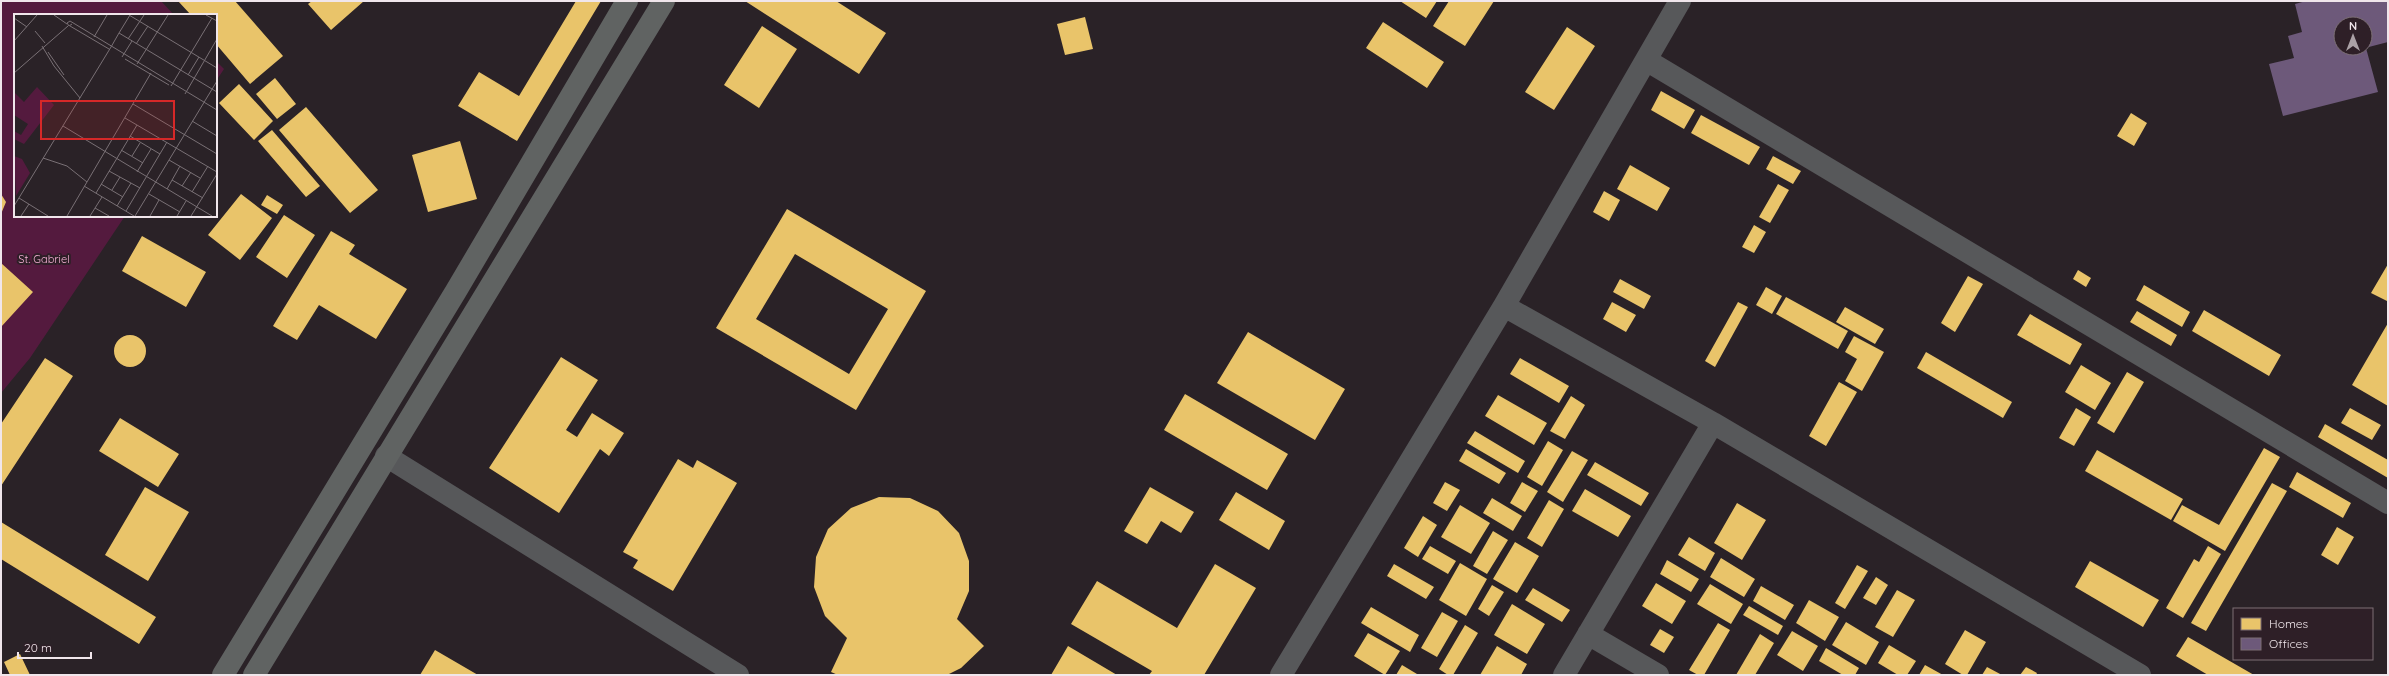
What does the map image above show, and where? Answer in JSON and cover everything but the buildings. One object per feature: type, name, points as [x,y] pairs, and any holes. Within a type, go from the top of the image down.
[{"type":"main road","points":[[223,675],[456,291],[627,1]]},
{"type":"main road","points":[[254,675],[664,1]]},
{"type":"street","points":[[1281,675],[1504,306],[1680,1]]},
{"type":"street","points":[[1646,60],[2388,503]]},
{"type":"street","points":[[1504,306],[1713,423],[2140,675]]},
{"type":"street","points":[[1564,675],[1713,423]]},
{"type":"street","points":[[386,456],[738,675]]},
{"type":"street","points":[[1588,634],[1658,675]]},
{"type":"green space","name":"St. Gabriel","points":[[1,1],[161,1],[173,14],[14,14],[14,217],[124,217],[30,358],[1,393]]},
{"type":"green space","points":[[217,62],[224,69],[217,80]]}]
